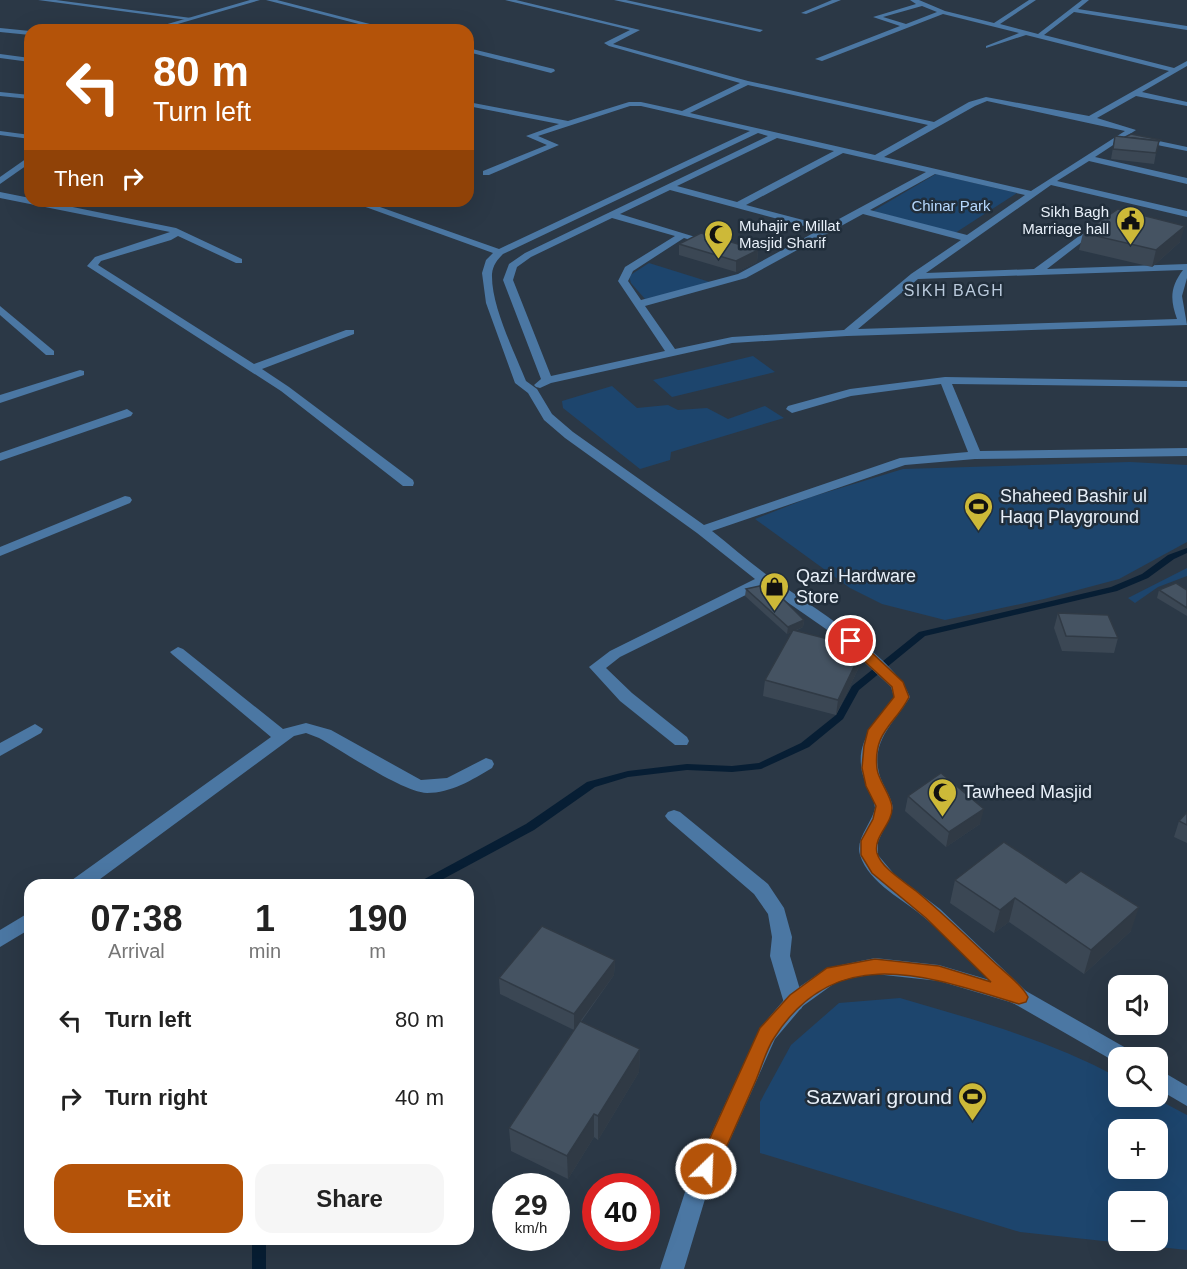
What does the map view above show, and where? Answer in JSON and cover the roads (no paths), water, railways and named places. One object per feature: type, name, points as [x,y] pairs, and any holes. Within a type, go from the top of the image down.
[{"type":"street","points":[[41,0],[188,18]]},
{"type":"street","points":[[169,24],[257,0]]},
{"type":"street","points":[[269,0],[366,24]]},
{"type":"street","points":[[508,0],[633,27],[637,30],[608,43],[747,83],[933,124]]},
{"type":"street","points":[[617,0],[760,30]]},
{"type":"street","points":[[804,13],[838,0]]},
{"type":"street","points":[[913,0],[943,12],[1175,70]]},
{"type":"street","points":[[994,25],[1033,0]]},
{"type":"street","points":[[1040,35],[1086,0]]},
{"type":"street","points":[[906,26],[876,17],[922,4]]},
{"type":"street","points":[[1072,10],[1187,28]]},
{"type":"street","points":[[819,59],[943,12]]},
{"type":"street","points":[[0,30],[24,32]]},
{"type":"street","points":[[988,47],[1027,32]]},
{"type":"street","points":[[474,52],[551,71]]},
{"type":"street","points":[[0,56],[24,59]]},
{"type":"street","points":[[1090,118],[1187,63]]},
{"type":"street","points":[[684,113],[747,83]]},
{"type":"street","points":[[1135,93],[1187,104]]},
{"type":"street","points":[[0,94],[24,96]]},
{"type":"street","points":[[876,158],[933,124],[987,99],[1090,118],[1129,133],[1187,149]]},
{"type":"street","points":[[486,173],[553,146],[552,143],[530,136],[629,104],[684,113],[1033,194]]},
{"type":"street","points":[[474,105],[566,123]]},
{"type":"street","points":[[757,131],[500,252],[491,260],[486,273],[491,303],[520,382],[533,391],[548,417],[569,435],[702,530],[765,580],[841,633],[898,685],[902,697],[875,730],[872,746],[869,768],[874,786],[884,806],[881,819],[869,841],[869,855],[878,868],[932,914],[1019,997]]},
{"type":"street","points":[[0,133],[24,136]]},
{"type":"street","points":[[847,333],[915,276],[1050,182],[1129,133],[1187,142]]},
{"type":"street","points":[[546,380],[508,280],[513,267],[528,255],[776,135]]},
{"type":"street","points":[[739,205],[842,150]]},
{"type":"street","points":[[1086,158],[1187,180]]},
{"type":"street","points":[[0,181],[24,163]]},
{"type":"street","points":[[639,304],[718,285],[773,261],[933,171]]},
{"type":"street","points":[[1050,182],[1187,214]]},
{"type":"street","points":[[669,187],[830,230]]},
{"type":"street","points":[[0,195],[24,200]]},
{"type":"street","points":[[1120,208],[1130,201]]},
{"type":"street","points":[[57,207],[177,232],[193,237],[238,261]]},
{"type":"street","points":[[371,207],[500,252]]},
{"type":"street","points":[[863,211],[970,239]]},
{"type":"street","points":[[613,214],[717,245]]},
{"type":"street","points":[[1035,273],[1101,223]]},
{"type":"street","points":[[177,232],[168,238],[98,259],[92,266],[255,368],[342,430],[408,483]]},
{"type":"street","points":[[672,354],[623,280],[624,275],[683,235]]},
{"type":"street","points":[[751,255],[773,261]]},
{"type":"street","points":[[533,391],[546,380],[732,340],[847,333],[1185,322],[1174,296],[1179,280],[1187,269]]},
{"type":"street","points":[[915,276],[1187,269]]},
{"type":"street","points":[[0,309],[50,353]]},
{"type":"street","points":[[255,368],[350,332]]},
{"type":"street","points":[[0,399],[80,373]]},
{"type":"street","points":[[792,409],[850,393],[945,380],[1187,384]]},
{"type":"street","points":[[945,380],[975,455]]},
{"type":"street","points":[[0,457],[126,413]]},
{"type":"street","points":[[702,530],[904,461],[975,455],[1187,452]]},
{"type":"street","points":[[0,552],[125,500]]},
{"type":"street","points":[[681,741],[626,697],[597,668],[615,654],[765,580]]},
{"type":"street","points":[[178,652],[281,736]]},
{"type":"street","points":[[87,879],[281,736],[306,728],[325,734],[418,786],[433,788],[449,786],[486,764]]},
{"type":"street","points":[[0,750],[35,729]]},
{"type":"street","points":[[674,816],[761,889],[777,913],[782,937],[780,956],[785,981],[794,1003]]},
{"type":"street","points":[[0,940],[24,923]]},
{"type":"street","points":[[672,1269],[698,1189],[767,1034],[794,1003],[834,973],[875,966],[939,973],[1019,997],[1108,1048]]},
{"type":"street","points":[[1168,1085],[1187,1097]]},
{"type":"waterway","points":[[434,879],[530,827],[591,784],[628,774],[687,767],[732,769],[761,766],[805,745],[840,717],[855,688],[922,634],[1114,589],[1145,576],[1171,557],[1187,550]]},
{"type":"waterway","points":[[259,1245],[259,1269]]},
{"type":"place","name":"Sikh Bagh Marriage hall","points":[[1130,246]]},
{"type":"place","name":"Muhajir e Millat Masjid Sharif","points":[[718,260]]},
{"type":"place","name":"Shaheed Bashir ul Haqq Playground","points":[[979,532]]},
{"type":"place","name":"Qazi Hardware Store","points":[[775,612]]},
{"type":"place","name":"Tawheed Masjid","points":[[942,818]]},
{"type":"place","name":"Sazwari ground","points":[[973,1122]]},
{"type":"district","name":"SIKH BAGH","points":[[954,290]]},
{"type":"park label","name":"Chinar Park","points":[[951,205]]}]
